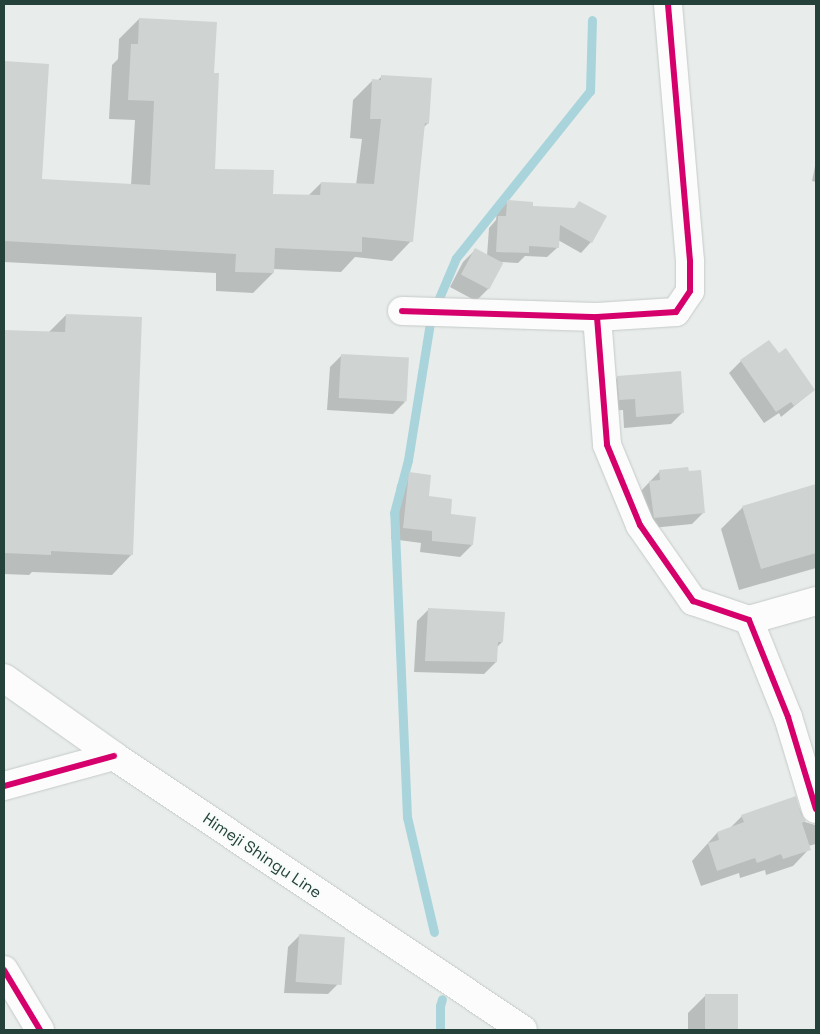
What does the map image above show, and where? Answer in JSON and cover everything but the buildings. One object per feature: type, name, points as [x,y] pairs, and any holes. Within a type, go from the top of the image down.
[{"type":"street","points":[[402,311],[596,317],[676,312],[690,291],[690,261],[668,4]]},
{"type":"street","points":[[596,317],[607,445],[640,525],[693,601],[749,620],[816,600]]},
{"type":"street","points":[[749,620],[788,717],[816,809]]},
{"type":"street","name":"Himeji Shingu Line","points":[[4,678],[114,756],[522,1030]]},
{"type":"street","points":[[4,786],[114,756]]},
{"type":"street","points":[[4,970],[40,1030]]},
{"type":"waterway","points":[[434,932],[407,817],[394,513],[408,460],[431,317],[456,258],[590,91],[592,20]]},
{"type":"waterway","points":[[440,1030],[440,1006],[442,999]]},
{"type":"cycle path","points":[[597,317],[676,312],[690,291],[690,261],[668,4]]},
{"type":"cycle path","points":[[402,311],[597,317],[607,445],[640,525],[693,601],[749,620],[788,717],[816,809]]},
{"type":"cycle path","points":[[4,786],[114,756]]},
{"type":"cycle path","points":[[4,970],[40,1030]]}]
